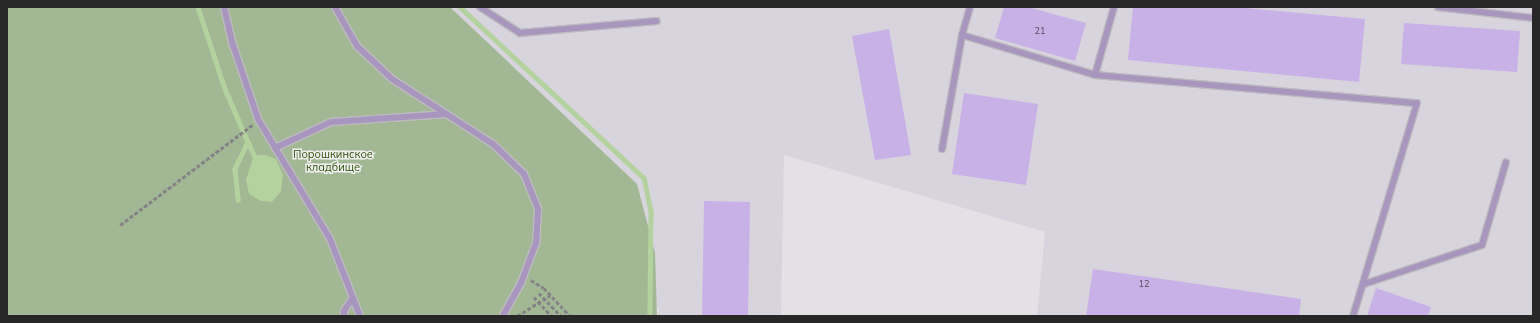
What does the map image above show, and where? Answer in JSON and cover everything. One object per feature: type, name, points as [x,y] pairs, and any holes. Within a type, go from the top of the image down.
[{"type":"lane","points":[[224,7],[233,45],[258,119],[330,239],[352,299],[360,316]]},
{"type":"lane","points":[[335,7],[357,46],[392,79],[444,114],[493,144],[524,174],[538,209],[536,243],[521,283],[503,316]]},
{"type":"lane","points":[[480,7],[520,33],[656,21]]},
{"type":"lane","points":[[942,149],[962,34],[970,7]]},
{"type":"lane","points":[[1095,75],[1114,7]]},
{"type":"lane","points":[[1438,7],[1533,18]]},
{"type":"lane","points":[[962,34],[1095,75],[1417,103],[1364,284],[1353,316]]},
{"type":"lane","points":[[275,148],[332,122],[444,114]]},
{"type":"lane","points":[[1364,284],[1482,245],[1506,162]]},
{"type":"lane","points":[[344,316],[344,311],[352,299]]},
{"type":"path","points":[[120,225],[258,119]]},
{"type":"path","points":[[544,288],[570,316]]},
{"type":"path","points":[[539,292],[561,316]]},
{"type":"path","points":[[517,316],[550,295]]},
{"type":"path","points":[[534,297],[552,316]]},
{"type":"shaded area","points":[[450,7],[1533,7],[1533,316],[1037,316],[1045,232],[784,155],[781,316],[657,316],[659,310]]},
{"type":"shaded area","points":[[254,155],[265,155],[276,159],[283,175],[281,191],[272,202],[261,201],[249,194],[246,180]]},
{"type":"green space","name":"Порошкинское кладбище","points":[[7,7],[450,7],[637,184],[655,253],[657,316],[7,316]]},
{"type":"building","points":[[1004,7],[1028,7],[1086,23],[1075,61],[995,38]]},
{"type":"building","points":[[1133,7],[1234,7],[1365,19],[1359,82],[1128,60]]},
{"type":"building","points":[[1404,23],[1520,31],[1517,72],[1401,64]]},
{"type":"building","points":[[889,29],[911,155],[875,160],[852,36]]},
{"type":"building","points":[[964,93],[1038,104],[1026,185],[952,174]]},
{"type":"building","points":[[704,201],[750,202],[748,316],[702,316]]},
{"type":"building","points":[[1093,269],[1301,299],[1299,316],[1086,316]]},
{"type":"building","points":[[1376,288],[1431,307],[1428,316],[1367,316]]},
{"type":"waterway","points":[[198,7],[225,89],[248,142],[235,169],[238,200]]},
{"type":"waterway","points":[[460,7],[644,178],[651,212],[650,316]]},
{"type":"waterway","points":[[248,142],[254,155]]}]
